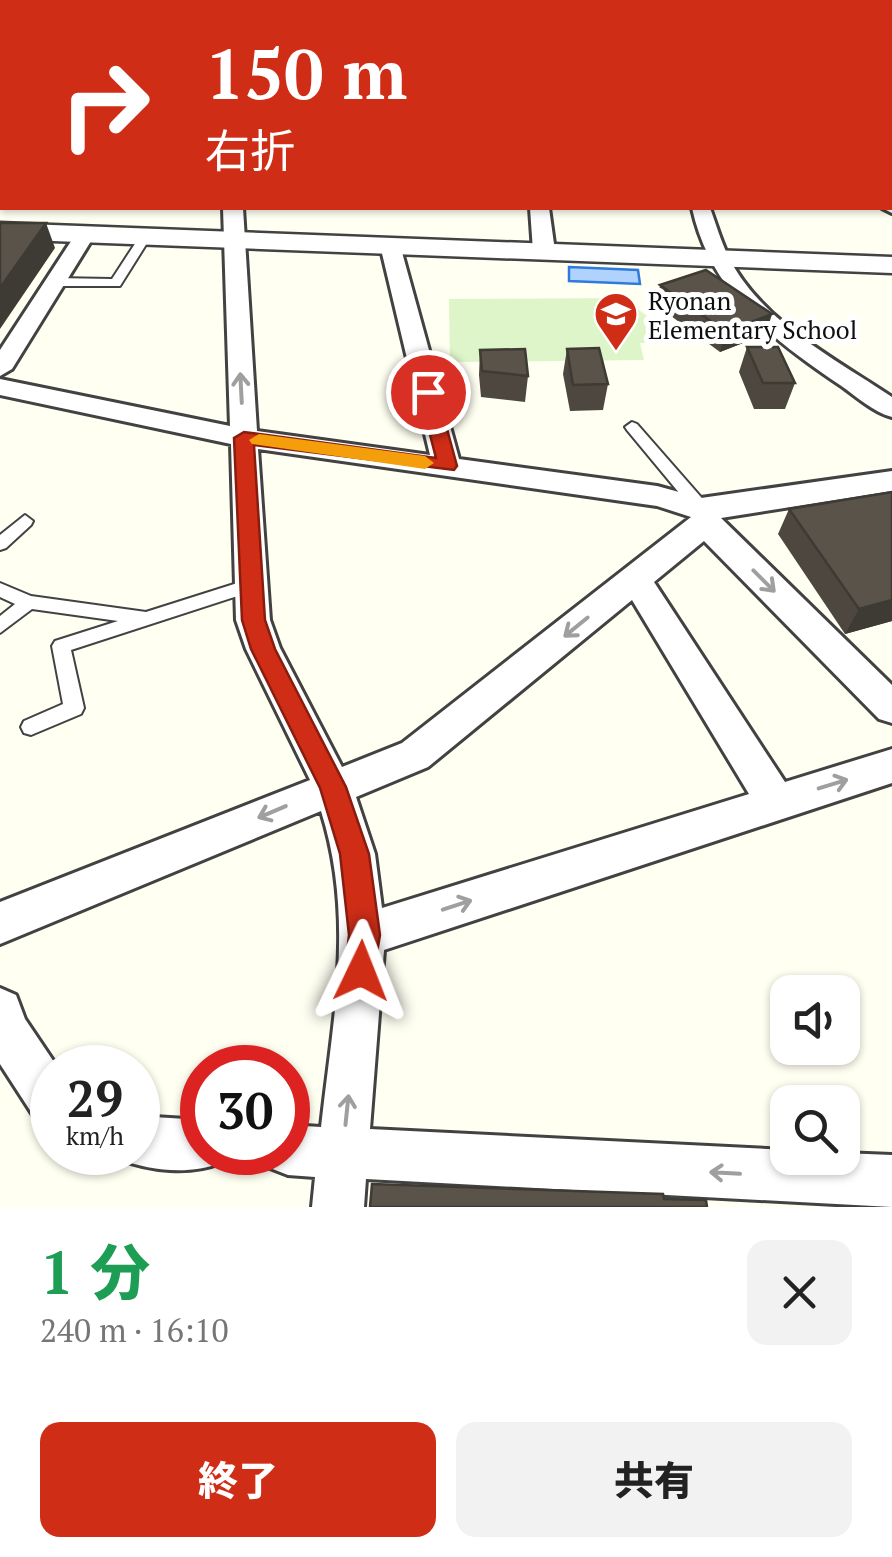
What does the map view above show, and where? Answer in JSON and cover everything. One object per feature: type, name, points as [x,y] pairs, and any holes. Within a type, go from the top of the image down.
[{"type":"street","points":[[55,210],[90,234]]},
{"type":"street","points":[[539,210],[544,251]]},
{"type":"street","points":[[701,210],[718,259],[746,297],[782,330],[892,408]]},
{"type":"street","points":[[0,232],[146,235],[234,223],[390,245],[892,265]]},
{"type":"street","points":[[234,223],[253,620],[263,649],[333,787],[354,854],[364,935],[338,1207]]},
{"type":"street","points":[[0,368],[90,234]]},
{"type":"street","points":[[390,245],[448,466]]},
{"type":"street","points":[[0,387],[244,438],[657,496],[703,514],[892,708]]},
{"type":"street","points":[[0,924],[415,756],[636,580],[703,514],[892,481]]},
{"type":"street","points":[[636,580],[776,802]]},
{"type":"street","points":[[364,935],[892,766]]},
{"type":"street","points":[[0,1011],[6,1030],[30,1067]]},
{"type":"street","points":[[310,1152],[892,1181]]},
{"type":"lane","points":[[55,282],[116,283],[146,235]]},
{"type":"lane","points":[[632,427],[703,514]]},
{"type":"lane","points":[[0,544],[26,522]]},
{"type":"lane","points":[[31,726],[74,708],[61,646],[250,585]]},
{"type":"lane","points":[[0,590],[30,602],[148,618]]},
{"type":"lane","points":[[0,626],[30,602]]},
{"type":"green space","points":[[623,298],[683,343],[640,343],[644,360],[450,362],[449,299]]},
{"type":"water","points":[[569,267],[638,270],[640,284],[569,281]]},
{"type":"building","points":[[0,223],[46,223],[0,288]]},
{"type":"building","points":[[706,270],[772,314],[726,332],[660,285]]},
{"type":"building","points":[[747,347],[778,347],[795,383],[763,383]]},
{"type":"building","points":[[599,348],[608,384],[573,385],[567,349]]},
{"type":"building","points":[[525,349],[528,376],[482,371],[480,350]]},
{"type":"building","points":[[892,492],[892,600],[859,609],[789,509]]},
{"type":"building","points":[[372,1184],[663,1194],[664,1199],[706,1200],[707,1207],[370,1207]]},
{"type":"slow traffic","points":[[259,440],[425,463]]},
{"type":"place","name":"Ryonan Elementary School","points":[[616,352]]},
{"type":"route","points":[[361,971],[364,935],[354,854],[333,787],[263,649],[253,620],[244,438],[448,466],[428,392]]}]
